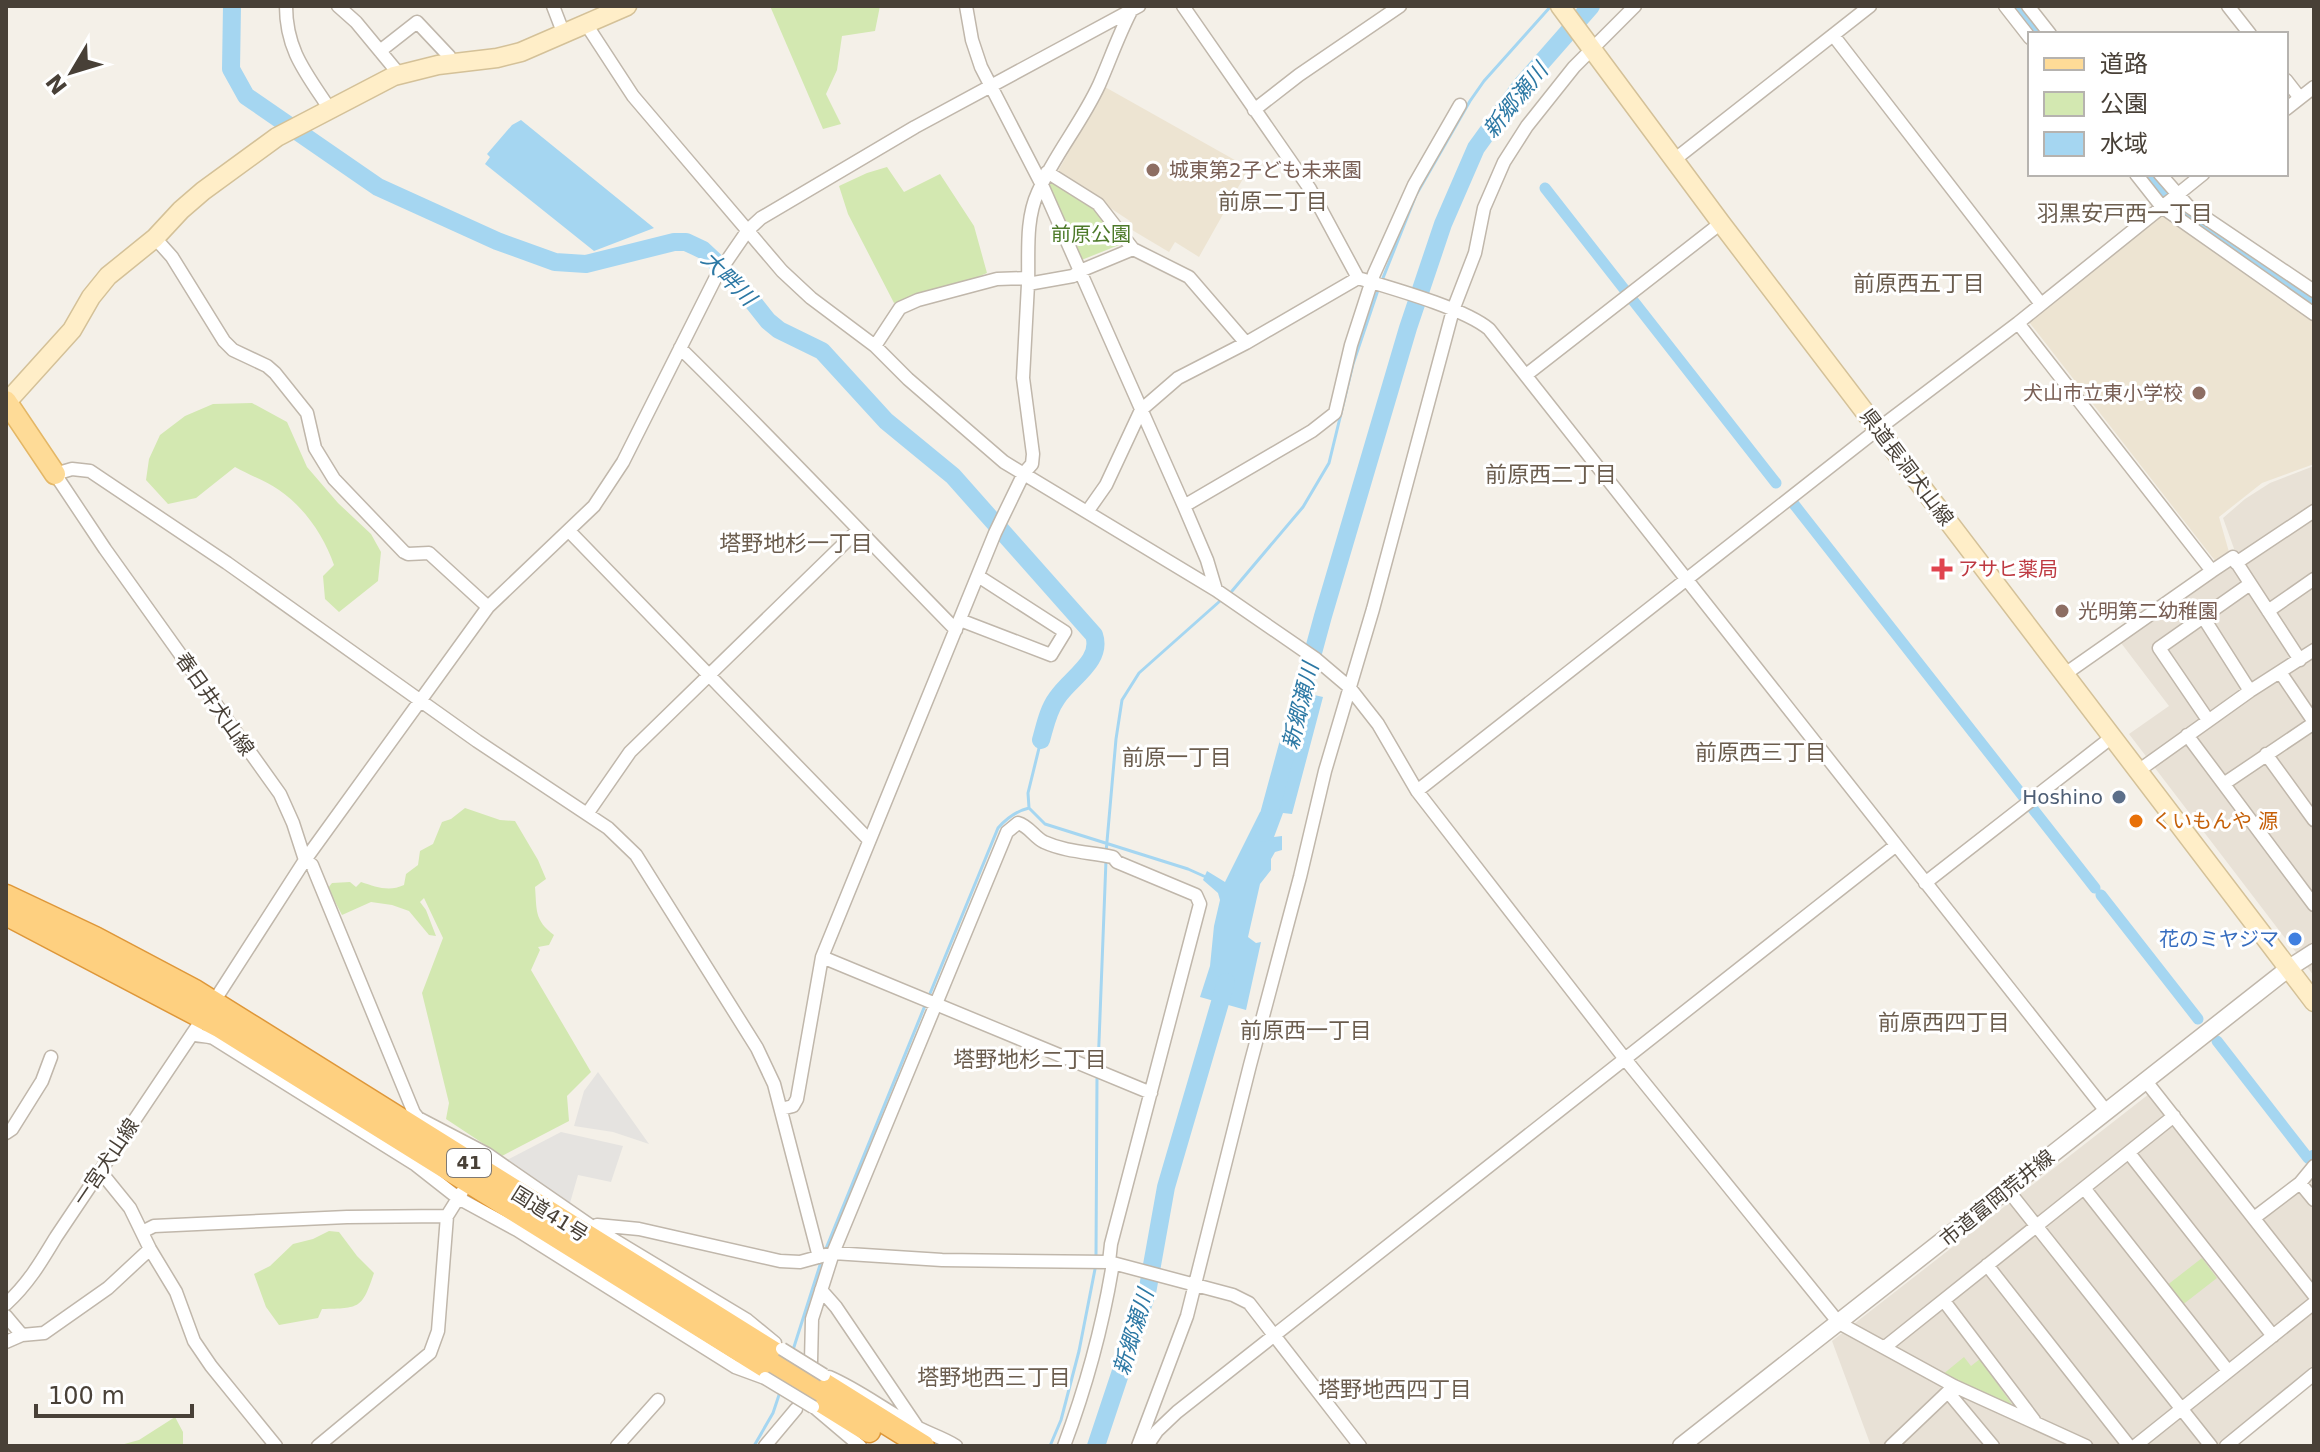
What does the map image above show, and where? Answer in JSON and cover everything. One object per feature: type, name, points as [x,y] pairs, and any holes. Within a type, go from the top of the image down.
[{"type":"highway","points":[[6,886],[54,910],[95,938]]},
{"type":"highway","name":"国道41号","points":[[6,896],[95,938],[195,991],[203,1018],[894,1446]]},
{"type":"highway","name":"国道41号","points":[[6,914],[203,1018],[921,1437]]},
{"type":"main road","points":[[6,402],[72,330],[91,297],[108,276],[155,238],[203,191],[277,137],[399,74],[509,55],[627,6]]},
{"type":"main road","name":"県道長洞犬山線","points":[[1562,9],[1721,223],[2314,1002]]},
{"type":"main road","name":"春日井犬山線","points":[[6,402],[55,474]]},
{"type":"street","points":[[286,6],[286,22],[296,60],[329,108]]},
{"type":"street","points":[[338,6],[356,22],[399,74]]},
{"type":"street","points":[[553,6],[563,32]]},
{"type":"street","points":[[966,6],[981,67],[1042,185],[1184,506],[1216,590]]},
{"type":"street","points":[[1183,6],[1310,189],[1358,278],[1453,310],[1478,320],[1489,329],[2106,1111]]},
{"type":"street","points":[[1254,110],[1400,6]]},
{"type":"street","points":[[1138,1446],[1187,1316],[1325,771],[1373,609],[1453,310],[1475,253],[1484,208],[1504,162],[1527,126],[1592,49],[1635,6]]},
{"type":"street","points":[[1674,160],[1870,6]]},
{"type":"street","points":[[2005,6],[2028,35]]},
{"type":"street","points":[[2028,6],[2048,32]]},
{"type":"street","points":[[2228,6],[2248,32]]},
{"type":"street","points":[[860,1446],[813,1407],[765,1378],[735,1367],[213,1038],[197,1036],[203,1018],[305,860],[488,607],[594,506],[623,462],[717,275],[748,230],[761,218],[823,181],[1135,8]]},
{"type":"street","points":[[781,1109],[793,1106],[797,1099],[822,957],[998,528],[1024,473],[1032,464],[1023,378],[1029,224],[1037,193],[1047,172],[1099,84],[1116,40],[1135,8]]},
{"type":"street","points":[[380,51],[417,22],[452,63]]},
{"type":"street","points":[[586,24],[633,96],[782,271],[811,298],[875,346],[919,389],[1004,462],[1216,590],[1316,659],[1349,687],[1378,724],[1417,791],[1625,1059],[1839,1323],[1885,1347],[1951,1389],[2086,1446]]},
{"type":"street","points":[[1833,35],[2041,304]]},
{"type":"street","points":[[2288,83],[2300,98]]},
{"type":"street","points":[[2288,107],[2314,87]]},
{"type":"street","points":[[1184,506],[1312,431],[1335,413],[1351,345],[1372,282],[1409,194],[1460,105]]},
{"type":"street","points":[[1047,172],[1098,204],[1133,249],[1189,277],[1246,343]]},
{"type":"street","points":[[2139,176],[2314,314]]},
{"type":"street","points":[[2161,176],[2170,201]]},
{"type":"street","points":[[1417,791],[2018,323],[2201,176]]},
{"type":"street","points":[[2170,201],[2188,206],[2314,291]]},
{"type":"street","points":[[1526,375],[1721,223]]},
{"type":"street","points":[[155,238],[172,257],[224,341],[233,350],[267,366],[307,413],[315,448],[334,479],[404,552],[429,553],[488,607]]},
{"type":"street","points":[[875,346],[900,308],[918,300],[997,279],[1028,281],[1073,276],[1133,249]]},
{"type":"street","points":[[1087,512],[1106,485],[1141,410],[1178,378],[1246,343],[1358,278]]},
{"type":"street","points":[[2018,323],[2212,571]]},
{"type":"street","points":[[680,348],[858,530],[958,625],[1051,655],[1065,632],[978,576]]},
{"type":"street","points":[[55,474],[72,469],[90,471],[608,828],[636,855],[757,1048],[774,1084],[819,1257]]},
{"type":"street","name":"春日井犬山線","points":[[55,474],[280,794],[305,860],[312,865],[418,1118],[747,1320],[782,1349],[824,1375],[856,1389],[921,1437],[956,1446]]},
{"type":"street","points":[[2236,563],[2314,511]]},
{"type":"street","points":[[587,814],[630,752],[858,530]]},
{"type":"street","points":[[569,531],[869,840]]},
{"type":"street","points":[[2065,674],[2233,557],[2300,660]]},
{"type":"street","points":[[2268,611],[2314,579]]},
{"type":"street","points":[[2208,720],[2159,648],[2250,584]]},
{"type":"street","points":[[2203,617],[2250,691]]},
{"type":"street","points":[[2138,771],[2250,691],[2314,650]]},
{"type":"street","points":[[2225,783],[2314,722],[2280,672]]},
{"type":"street","points":[[2187,735],[2314,905]]},
{"type":"street","points":[[1925,883],[2112,737]]},
{"type":"street","points":[[2266,754],[2314,820]]},
{"type":"street","points":[[811,1362],[812,1319],[833,1253],[1007,832],[1018,823],[1023,824],[1040,840],[1080,853],[1107,855],[1196,895],[1200,904],[1111,1244],[1106,1307],[1064,1446]]},
{"type":"street","points":[[1147,1446],[1157,1431],[1177,1412],[1895,846]]},
{"type":"street","points":[[2301,888],[2314,879]]},
{"type":"street","name":"市道富岡荒井線","points":[[1681,1446],[2145,1080],[2314,952]]},
{"type":"street","points":[[822,957],[1151,1093]]},
{"type":"street","name":"一宮犬山線","points":[[6,1304],[37,1270],[203,1018]]},
{"type":"street","points":[[6,1133],[12,1129],[42,1081],[51,1057]]},
{"type":"street","points":[[2145,1080],[2314,1295]]},
{"type":"street","points":[[1885,1347],[2174,1116]]},
{"type":"street","points":[[2129,1153],[2273,1336]]},
{"type":"street","points":[[2254,1218],[2300,1183],[2314,1166]]},
{"type":"street","points":[[100,1171],[130,1208],[176,1292],[194,1341],[276,1446]]},
{"type":"street","points":[[2300,1183],[2314,1200]]},
{"type":"street","points":[[2084,1188],[2228,1371]]},
{"type":"street","points":[[2007,1189],[2211,1446]]},
{"type":"street","points":[[318,1446],[430,1353],[438,1331],[447,1216],[461,1193]]},
{"type":"street","points":[[142,1232],[154,1226],[347,1217],[447,1216]]},
{"type":"street","points":[[591,1226],[639,1229],[780,1261],[800,1262],[833,1253],[942,1260],[1108,1262],[1233,1295],[1249,1303],[1360,1446]]},
{"type":"street","points":[[6,1342],[22,1335],[44,1333],[108,1288],[150,1249]]},
{"type":"street","points":[[1987,1265],[2132,1446],[2314,1303]]},
{"type":"street","points":[[821,1290],[836,1307],[921,1437]]},
{"type":"street","points":[[1944,1301],[2036,1423]]},
{"type":"street","points":[[6,1316],[22,1335]]},
{"type":"street","points":[[2226,1446],[2314,1374]]},
{"type":"street","points":[[1891,1446],[1906,1441],[1951,1389]]},
{"type":"street","points":[[1951,1389],[1993,1446]]},
{"type":"street","points":[[617,1446],[658,1400]]},
{"type":"street","points":[[765,1446],[796,1409]]},
{"type":"shaded area","name":"城東第2子ども未来園","points":[[1105,87],[1249,168],[1199,257],[1175,242],[1169,252],[1127,227],[1130,221],[1057,173]]},
{"type":"shaded area","name":"犬山市立東小学校","points":[[2162,215],[2314,317],[2314,464],[2262,483],[2219,517],[2229,552],[2216,562],[2029,322],[2029,318]]},
{"type":"shaded area","points":[[2314,466],[2314,976],[2129,734],[2169,706],[2118,639],[2237,557],[2223,518],[2270,483]]},
{"type":"shaded area","points":[[598,1072],[649,1144],[613,1132],[574,1126],[584,1091]]},
{"type":"shaded area","points":[[2149,1094],[2253,1226],[2314,1173],[2314,1368],[2217,1446],[1871,1446],[1832,1341]]},
{"type":"shaded area","points":[[561,1132],[623,1146],[611,1182],[578,1175],[570,1203],[507,1160]]},
{"type":"green space","points":[[770,6],[880,6],[875,31],[842,36],[837,70],[826,94],[841,124],[823,129]]},
{"type":"green space","points":[[887,167],[904,192],[940,174],[974,226],[987,273],[948,290],[894,303],[848,214],[839,186]]},
{"type":"green space","name":"前原公園","points":[[1049,178],[1098,210],[1124,243],[1079,261],[1045,185]]},
{"type":"green space","points":[[252,403],[287,422],[307,467],[338,503],[371,534],[381,552],[378,581],[339,612],[325,599],[323,576],[334,565],[325,544],[305,514],[279,490],[235,467],[196,498],[168,504],[146,480],[149,459],[160,435],[185,416],[213,404]]},
{"type":"green space","points":[[465,808],[500,820],[515,821],[538,860],[546,879],[535,887],[538,914],[554,935],[549,945],[538,947],[540,950],[531,970],[591,1072],[567,1096],[569,1121],[502,1156],[446,1119],[449,1103],[422,993],[443,938],[424,898],[420,902],[436,936],[429,935],[409,911],[392,905],[371,902],[342,915],[328,888],[332,883],[350,882],[356,887],[361,882],[388,888],[404,885],[406,874],[418,865],[420,851],[433,844],[442,822]]},
{"type":"green space","points":[[329,1231],[339,1232],[374,1273],[366,1294],[352,1307],[322,1309],[318,1318],[279,1325],[266,1307],[254,1274],[270,1266],[293,1244]]},
{"type":"green space","points":[[2202,1258],[2217,1278],[2181,1306],[2166,1286]]},
{"type":"green space","points":[[1964,1357],[1971,1366],[1980,1359],[2016,1410],[1942,1375]]},
{"type":"green space","points":[[175,1417],[183,1432],[183,1446],[117,1446],[139,1440]]},
{"type":"water","points":[[521,120],[654,228],[594,251],[485,164],[490,157],[487,154],[512,125]]},
{"type":"water","points":[[1310,694],[1323,697],[1292,814],[1283,813],[1274,837],[1282,836],[1282,850],[1275,852],[1271,870],[1260,884],[1248,937],[1256,943],[1261,942],[1246,1010],[1200,997],[1210,966],[1220,900],[1218,893],[1203,880],[1207,871],[1225,882],[1260,812],[1275,808],[1291,747]]},
{"type":"waterway","name":"大畔川","points":[[232,6],[231,69],[246,96],[378,187],[497,241],[555,262],[586,264],[674,242],[686,242],[703,250],[737,282],[779,330],[822,351],[886,421],[953,476],[1094,635],[1096,644],[1090,661],[1054,703],[1041,740]]},
{"type":"waterway","points":[[1381,283],[1416,195],[1470,101],[1551,6]]},
{"type":"waterway","name":"新郷瀬川","points":[[1264,833],[1323,616],[1408,328],[1443,224],[1476,148],[1520,87],[1591,6]]},
{"type":"waterway","points":[[2015,6],[2034,32]]},
{"type":"waterway","points":[[2150,176],[2184,214],[2314,302]]},
{"type":"waterway","points":[[1545,188],[1776,483]]},
{"type":"waterway","points":[[1232,591],[1303,507],[1329,463],[1353,364],[1378,290]]},
{"type":"waterway","points":[[1793,503],[2095,888]]},
{"type":"waterway","points":[[1106,853],[1122,700],[1139,673],[1220,601]]},
{"type":"waterway","points":[[1041,740],[1028,793],[1029,808],[1045,824],[1208,878]]},
{"type":"waterway","points":[[929,996],[998,828],[1012,815],[1029,808]]},
{"type":"waterway","points":[[1098,1068],[1106,860]]},
{"type":"waterway","points":[[2101,895],[2198,1019]]},
{"type":"waterway","name":"新郷瀬川","points":[[1096,1446],[1147,1293],[1166,1187],[1226,982]]},
{"type":"waterway","points":[[825,1251],[926,1003]]},
{"type":"waterway","points":[[2217,1041],[2308,1158],[2314,1155]]},
{"type":"waterway","points":[[1096,1256],[1097,1076]]},
{"type":"waterway","points":[[793,1350],[821,1262]]},
{"type":"waterway","points":[[1050,1446],[1061,1420],[1079,1351],[1096,1264]]},
{"type":"waterway","points":[[754,1446],[773,1413],[780,1392]]},
{"type":"place","name":"城東第2子ども未来園","points":[[1153,170]]},
{"type":"place","name":"犬山市立東小学校","points":[[2199,393]]},
{"type":"place","name":"アサヒ薬局","points":[[1942,569]]},
{"type":"place","name":"光明第二幼稚園","points":[[2062,611]]},
{"type":"place","name":"Hoshino","points":[[2119,797]]},
{"type":"place","name":"くいもんや 源","points":[[2136,821]]},
{"type":"place","name":"花のミヤジマ","points":[[2295,939]]},
{"type":"district","name":"前原二丁目","points":[[1273,201]]},
{"type":"district","name":"羽黒安戸西一丁目","points":[[2125,213]]},
{"type":"district","name":"前原西五丁目","points":[[1919,283]]},
{"type":"district","name":"前原西二丁目","points":[[1551,474]]},
{"type":"district","name":"塔野地杉一丁目","points":[[796,543]]},
{"type":"district","name":"前原西三丁目","points":[[1761,752]]},
{"type":"district","name":"前原一丁目","points":[[1177,757]]},
{"type":"district","name":"前原西四丁目","points":[[1944,1022]]},
{"type":"district","name":"前原西一丁目","points":[[1306,1030]]},
{"type":"district","name":"塔野地杉二丁目","points":[[1030,1059]]},
{"type":"district","name":"塔野地西三丁目","points":[[994,1377]]},
{"type":"district","name":"塔野地西四丁目","points":[[1395,1389]]}]
